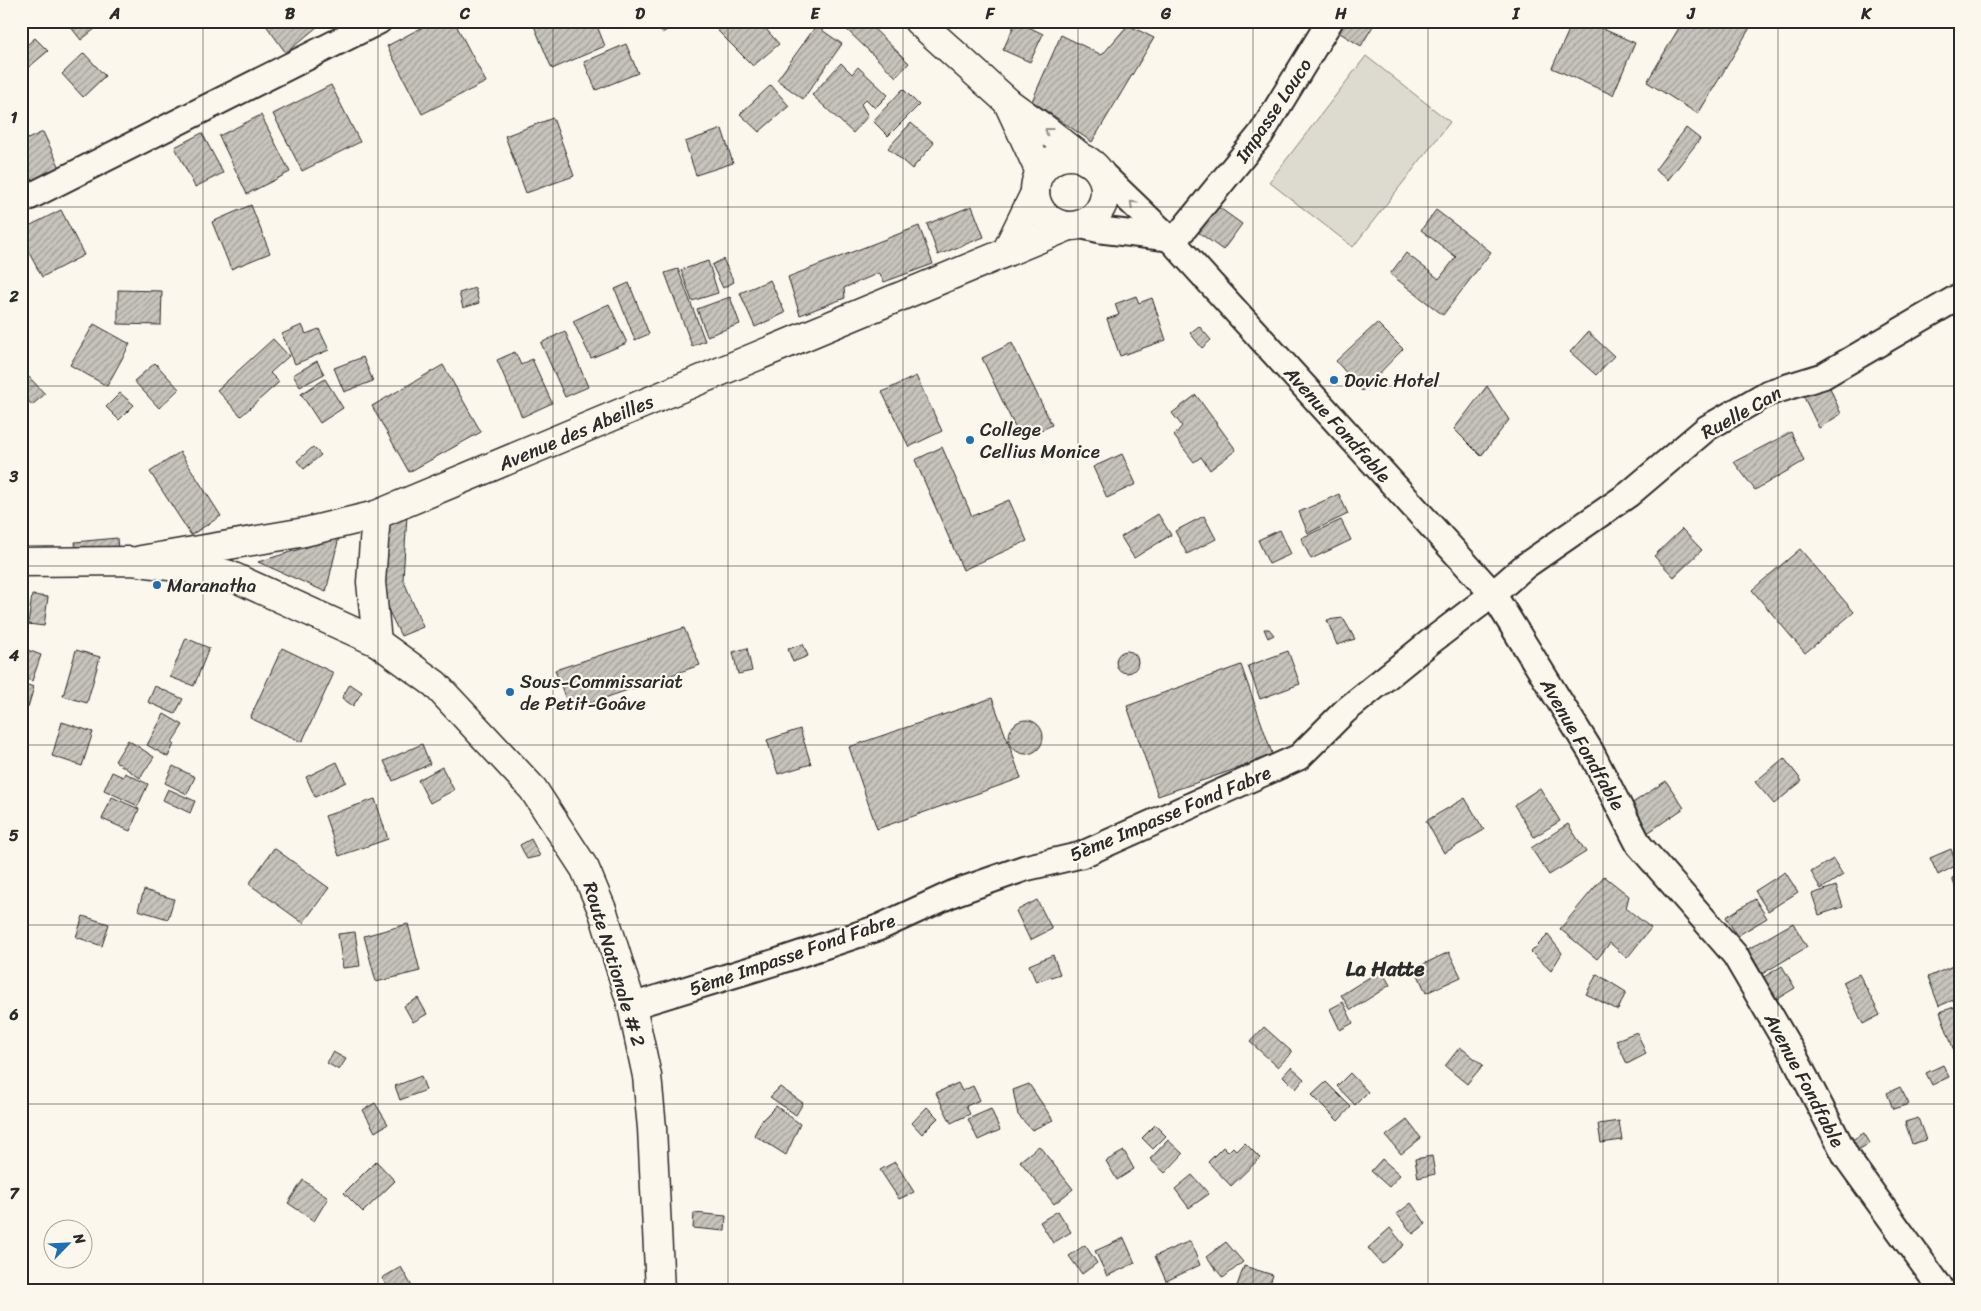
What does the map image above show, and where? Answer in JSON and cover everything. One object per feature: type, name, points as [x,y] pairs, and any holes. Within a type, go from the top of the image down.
[{"type":"street","points":[[21,201],[379,21]]},
{"type":"street","points":[[918,21],[1008,103],[1089,163],[1103,182],[1105,192],[1103,202],[1098,212],[1090,220],[1073,226]]},
{"type":"street","name":"Impasse Louco","points":[[1171,240],[1262,134],[1330,21]]},
{"type":"street","points":[[1008,103],[1037,183],[1036,202],[1046,218],[1056,224],[1171,240]]},
{"type":"street","points":[[1006,252],[1047,165],[1056,159],[1066,157],[1076,157],[1089,163]]},
{"type":"street","name":"Avenue Fondfable","points":[[1089,163],[1171,240],[1493,594],[1591,752],[1639,845],[1735,954],[1794,1056],[1846,1158],[1942,1290]]},
{"type":"street","name":"Avenue des Abeilles","points":[[131,561],[305,532],[376,515],[1006,252],[1073,226]]},
{"type":"street","name":"Ruelle Can","points":[[1493,594],[1525,566],[1629,494],[1707,428],[1768,393],[1822,376],[1960,296]]},
{"type":"street","points":[[376,515],[371,582],[377,642]]},
{"type":"street","name":"Route Nationale # 2","points":[[21,562],[131,561],[227,574],[377,642],[435,684],[533,789],[585,869],[603,912],[632,1006],[647,1076],[652,1128],[660,1290]]},
{"type":"street","name":"5ème Impasse Fond Fabre","points":[[632,1006],[779,961],[878,928],[954,893],[1025,868],[1082,855],[1299,757],[1345,711],[1493,594]]},
{"type":"shaded area","points":[[1366,56],[1450,122],[1353,247],[1269,182]]},
{"type":"building","points":[[66,21],[99,21],[101,24],[81,40]]},
{"type":"building","points":[[263,21],[317,21],[318,26],[286,53]]},
{"type":"building","points":[[434,21],[454,21],[486,82],[422,114],[387,46]]},
{"type":"building","points":[[532,21],[595,21],[605,46],[552,69]]},
{"type":"building","points":[[615,21],[635,21],[618,28]]},
{"type":"building","points":[[669,21],[672,27],[662,33],[658,25]]},
{"type":"building","points":[[716,21],[759,21],[779,44],[753,66],[712,25]]},
{"type":"building","points":[[843,21],[866,21],[909,63],[896,77],[841,24]]},
{"type":"building","points":[[1016,21],[1043,34],[1030,62],[1003,50]]},
{"type":"building","points":[[1340,21],[1376,21],[1361,46],[1335,30]]},
{"type":"building","points":[[1573,21],[1585,21],[1635,43],[1613,95],[1552,68]]},
{"type":"building","points":[[1683,21],[1754,21],[1698,114],[1647,82]]},
{"type":"building","points":[[1128,25],[1154,38],[1092,142],[1032,101],[1061,35],[1102,55]]},
{"type":"building","points":[[816,26],[842,44],[803,99],[777,80]]},
{"type":"building","points":[[35,38],[48,51],[29,67],[21,58],[21,50]]},
{"type":"building","points":[[626,44],[638,73],[596,90],[584,62]]},
{"type":"building","points":[[84,53],[105,76],[83,97],[62,74]]},
{"type":"building","points":[[841,63],[852,74],[858,67],[888,95],[875,108],[866,99],[861,104],[868,116],[853,133],[812,95]]},
{"type":"building","points":[[331,85],[360,142],[302,171],[273,114]]},
{"type":"building","points":[[771,85],[789,106],[759,132],[740,114]]},
{"type":"building","points":[[903,89],[919,105],[888,136],[873,121]]},
{"type":"building","points":[[261,115],[290,172],[247,194],[219,136]]},
{"type":"building","points":[[553,118],[574,176],[526,193],[505,136]]},
{"type":"building","points":[[911,123],[934,143],[912,169],[888,148]]},
{"type":"building","points":[[1686,128],[1700,139],[1668,180],[1655,170]]},
{"type":"building","points":[[722,129],[733,163],[696,175],[685,142]]},
{"type":"building","points":[[43,132],[61,170],[32,185],[21,161],[21,142]]},
{"type":"building","points":[[202,133],[223,173],[195,187],[175,147]]},
{"type":"building","points":[[251,205],[270,253],[231,269],[212,222]]},
{"type":"building","points":[[972,206],[984,237],[938,255],[927,224]]},
{"type":"building","points":[[1217,206],[1242,224],[1223,250],[1198,232]]},
{"type":"building","points":[[61,210],[84,255],[42,277],[21,238],[21,230]]},
{"type":"building","points":[[1436,210],[1491,252],[1443,315],[1390,274],[1406,253],[1439,279],[1456,257],[1421,230]]},
{"type":"building","points":[[919,226],[933,264],[884,282],[879,273],[844,288],[845,298],[800,315],[788,277]]},
{"type":"building","points":[[723,259],[734,282],[723,288],[712,265]]},
{"type":"building","points":[[708,261],[718,293],[692,301],[681,270]]},
{"type":"building","points":[[678,269],[705,341],[692,346],[665,273]]},
{"type":"building","points":[[770,280],[785,313],[755,327],[740,293]]},
{"type":"building","points":[[629,283],[649,334],[635,340],[615,289]]},
{"type":"building","points":[[475,288],[479,303],[463,308],[459,293]]},
{"type":"building","points":[[118,290],[162,291],[161,325],[118,324]]},
{"type":"building","points":[[1136,296],[1139,303],[1152,298],[1166,340],[1120,356],[1107,319],[1119,315],[1115,304]]},
{"type":"building","points":[[730,297],[740,324],[707,336],[697,309]]},
{"type":"building","points":[[609,304],[627,343],[591,358],[573,321]]},
{"type":"building","points":[[1377,323],[1403,349],[1362,391],[1336,361]]},
{"type":"building","points":[[94,324],[130,344],[107,386],[70,365]]},
{"type":"building","points":[[302,325],[306,334],[319,329],[329,350],[295,364],[282,334]]},
{"type":"building","points":[[1199,326],[1211,340],[1202,348],[1190,333]]},
{"type":"building","points":[[565,331],[588,387],[565,397],[541,343]]},
{"type":"building","points":[[1588,332],[1614,356],[1596,375],[1570,352]]},
{"type":"building","points":[[273,339],[289,356],[270,373],[279,382],[241,416],[217,390]]},
{"type":"building","points":[[1012,343],[1052,425],[1021,440],[982,358]]},
{"type":"building","points":[[515,352],[521,365],[532,359],[552,403],[522,417],[497,360]]},
{"type":"building","points":[[363,357],[373,381],[344,392],[334,368]]},
{"type":"building","points":[[317,361],[324,374],[300,387],[293,375]]},
{"type":"building","points":[[155,363],[179,389],[159,408],[134,381]]},
{"type":"building","points":[[443,365],[481,432],[409,472],[372,406]]},
{"type":"building","points":[[1821,366],[1841,414],[1819,428],[1794,377]]},
{"type":"building","points":[[916,376],[942,431],[909,447],[882,392]]},
{"type":"building","points":[[29,377],[45,394],[32,405],[21,392],[21,384]]},
{"type":"building","points":[[325,379],[343,408],[320,423],[301,394]]},
{"type":"building","points":[[1487,386],[1509,420],[1481,456],[1454,429]]},
{"type":"building","points":[[120,393],[134,405],[119,420],[106,407]]},
{"type":"building","points":[[1196,395],[1236,450],[1210,470],[1201,457],[1194,462],[1174,436],[1182,426],[1172,413]]},
{"type":"building","points":[[1791,432],[1804,461],[1755,490],[1734,462]]},
{"type":"building","points":[[313,447],[321,455],[304,469],[297,461]]},
{"type":"building","points":[[942,447],[972,516],[1009,500],[1027,541],[963,570],[915,460]]},
{"type":"building","points":[[180,452],[221,516],[191,535],[150,472]]},
{"type":"building","points":[[1122,454],[1136,484],[1107,498],[1093,467]]},
{"type":"building","points":[[1339,494],[1348,514],[1308,533],[1299,512]]},
{"type":"building","points":[[1158,514],[1171,535],[1134,558],[1121,537]]},
{"type":"building","points":[[407,515],[403,579],[423,627],[401,636],[376,585],[382,525]]},
{"type":"building","points":[[1204,516],[1216,539],[1187,554],[1175,531]]},
{"type":"building","points":[[1341,520],[1351,540],[1311,559],[1301,538]]},
{"type":"building","points":[[1682,529],[1702,550],[1674,577],[1654,556]]},
{"type":"building","points":[[1280,530],[1291,554],[1269,564],[1258,540]]},
{"type":"building","points":[[339,537],[326,592],[258,562]]},
{"type":"building","points":[[117,538],[118,549],[76,552],[75,542]]},
{"type":"building","points":[[1800,549],[1854,612],[1805,653],[1752,590]]},
{"type":"building","points":[[32,595],[48,597],[44,626],[28,624]]},
{"type":"building","points":[[1343,618],[1355,639],[1337,645],[1327,620]]},
{"type":"building","points":[[684,628],[700,665],[570,710],[555,670]]},
{"type":"building","points":[[1264,629],[1269,629],[1274,635],[1268,638]]},
{"type":"building","points":[[186,638],[209,648],[194,686],[170,677]]},
{"type":"building","points":[[803,644],[808,656],[793,662],[788,649]]},
{"type":"building","points":[[282,648],[334,673],[302,742],[250,718]]},
{"type":"building","points":[[747,648],[752,671],[738,674],[733,652]]},
{"type":"building","points":[[25,649],[41,655],[32,681],[21,677],[21,661]]},
{"type":"building","points":[[76,650],[100,657],[87,703],[63,696]]},
{"type":"building","points":[[1123,651],[1131,651],[1138,658],[1138,666],[1131,673],[1123,673],[1116,666],[1116,658]]},
{"type":"building","points":[[1288,651],[1300,684],[1260,699],[1248,666]]},
{"type":"building","points":[[1241,665],[1273,756],[1158,796],[1127,706]]},
{"type":"building","points":[[21,683],[34,687],[28,707],[21,704]]},
{"type":"building","points":[[350,684],[362,692],[353,706],[342,698]]},
{"type":"building","points":[[155,686],[183,699],[175,714],[148,702]]},
{"type":"building","points":[[992,698],[1021,778],[877,829],[849,747]]},
{"type":"building","points":[[164,714],[183,725],[172,742],[174,744],[168,757],[147,745]]},
{"type":"building","points":[[1026,720],[1033,721],[1038,725],[1042,730],[1042,744],[1038,749],[1033,753],[1026,754],[1019,753],[1014,749],[1010,744],[1009,737],[1010,730],[1014,725],[1019,721]]},
{"type":"building","points":[[62,722],[93,732],[82,766],[52,756]]},
{"type":"building","points":[[800,729],[811,764],[778,774],[767,740]]},
{"type":"building","points":[[128,740],[154,757],[140,778],[115,761]]},
{"type":"building","points":[[422,744],[430,764],[393,781],[384,761]]},
{"type":"building","points":[[1784,758],[1802,781],[1774,804],[1755,782]]},
{"type":"building","points":[[337,762],[346,782],[315,797],[306,777]]},
{"type":"building","points":[[173,766],[195,777],[187,794],[165,783]]},
{"type":"building","points":[[442,767],[454,790],[430,803],[418,780]]},
{"type":"building","points":[[112,772],[123,777],[125,773],[148,784],[138,806],[104,790]]},
{"type":"building","points":[[1666,781],[1684,808],[1643,836],[1625,808]]},
{"type":"building","points":[[1540,788],[1560,821],[1534,837],[1514,805]]},
{"type":"building","points":[[168,789],[195,801],[190,813],[163,800]]},
{"type":"building","points":[[112,797],[139,809],[130,831],[102,819]]},
{"type":"building","points":[[1465,798],[1484,830],[1444,853],[1426,821]]},
{"type":"building","points":[[375,799],[388,839],[339,856],[325,816]]},
{"type":"building","points":[[1568,824],[1586,852],[1549,875],[1531,848]]},
{"type":"building","points":[[531,839],[540,856],[527,859],[520,845]]},
{"type":"building","points":[[274,848],[329,888],[303,923],[249,884]]},
{"type":"building","points":[[1951,849],[1957,865],[1938,875],[1930,858]]},
{"type":"building","points":[[1833,859],[1843,875],[1821,889],[1811,872]]},
{"type":"building","points":[[1785,872],[1798,892],[1768,911],[1755,891]]},
{"type":"building","points":[[1960,873],[1960,900],[1952,878]]},
{"type":"building","points":[[1604,876],[1629,896],[1626,908],[1651,928],[1627,958],[1610,943],[1597,959],[1560,929]]},
{"type":"building","points":[[1836,886],[1843,907],[1819,915],[1812,894]]},
{"type":"building","points":[[144,890],[174,899],[168,919],[138,910]]},
{"type":"building","points":[[1755,899],[1767,918],[1737,936],[1726,917]]},
{"type":"building","points":[[1037,900],[1052,929],[1030,940],[1016,911]]},
{"type":"building","points":[[83,916],[109,924],[102,946],[76,937]]},
{"type":"building","points":[[1793,923],[1807,947],[1762,974],[1748,949]]},
{"type":"building","points":[[408,924],[420,971],[376,982],[364,936]]},
{"type":"building","points":[[355,932],[360,966],[343,968],[338,934]]},
{"type":"building","points":[[1548,935],[1562,953],[1551,971],[1531,952]]},
{"type":"building","points":[[1449,952],[1461,977],[1426,993],[1415,968]]},
{"type":"building","points":[[1053,955],[1060,974],[1036,982],[1029,965]]},
{"type":"building","points":[[1955,965],[1960,976],[1960,997],[1939,1006],[1928,977]]},
{"type":"building","points":[[1782,966],[1795,988],[1767,1005],[1754,983]]},
{"type":"building","points":[[1381,970],[1390,985],[1351,1010],[1341,995]]},
{"type":"building","points":[[1597,974],[1626,992],[1618,1010],[1586,994]]},
{"type":"building","points":[[1859,974],[1880,1015],[1863,1024],[1843,982]]},
{"type":"building","points":[[418,998],[427,1014],[413,1022],[404,1006]]},
{"type":"building","points":[[1343,1002],[1353,1023],[1340,1030],[1330,1009]]},
{"type":"building","points":[[1960,1005],[1960,1058],[1957,1059],[1940,1012]]},
{"type":"building","points":[[1264,1027],[1292,1052],[1278,1067],[1250,1042]]},
{"type":"building","points":[[1637,1032],[1646,1054],[1627,1064],[1616,1040]]},
{"type":"building","points":[[1460,1047],[1483,1065],[1467,1084],[1445,1066]]},
{"type":"building","points":[[333,1052],[346,1059],[339,1070],[327,1063]]},
{"type":"building","points":[[1943,1065],[1949,1077],[1932,1085],[1926,1073]]},
{"type":"building","points":[[1291,1067],[1304,1079],[1296,1089],[1283,1076]]},
{"type":"building","points":[[1350,1073],[1368,1092],[1355,1105],[1337,1086]]},
{"type":"building","points":[[421,1076],[426,1090],[400,1100],[395,1086]]},
{"type":"building","points":[[1326,1082],[1351,1107],[1338,1121],[1312,1095]]},
{"type":"building","points":[[958,1083],[962,1091],[973,1086],[980,1100],[966,1106],[970,1114],[951,1123],[936,1093]]},
{"type":"building","points":[[1029,1084],[1053,1120],[1032,1130],[1018,1115],[1013,1090]]},
{"type":"building","points":[[780,1087],[803,1103],[796,1115],[770,1097]]},
{"type":"building","points":[[1900,1087],[1909,1104],[1893,1109],[1887,1093]]},
{"type":"building","points":[[375,1103],[388,1124],[375,1132],[363,1110]]},
{"type":"building","points":[[776,1106],[800,1124],[786,1155],[754,1135],[762,1120]]},
{"type":"building","points":[[927,1107],[938,1118],[922,1134],[912,1123]]},
{"type":"building","points":[[991,1109],[1000,1130],[978,1140],[968,1119]]},
{"type":"building","points":[[1918,1118],[1926,1140],[1912,1144],[1905,1122]]},
{"type":"building","points":[[1407,1120],[1421,1138],[1401,1154],[1386,1136]]},
{"type":"building","points":[[1619,1121],[1622,1140],[1601,1143],[1598,1124]]},
{"type":"building","points":[[1155,1125],[1166,1136],[1153,1149],[1142,1138]]},
{"type":"building","points":[[1864,1133],[1870,1143],[1858,1150],[1852,1140]]},
{"type":"building","points":[[1168,1140],[1183,1154],[1165,1173],[1150,1159]]},
{"type":"building","points":[[1245,1143],[1260,1158],[1231,1186],[1208,1162],[1223,1147],[1228,1152],[1233,1147],[1237,1151]]},
{"type":"building","points":[[1039,1146],[1073,1189],[1054,1204],[1020,1161]]},
{"type":"building","points":[[1124,1151],[1134,1169],[1117,1180],[1106,1161]]},
{"type":"building","points":[[1432,1156],[1435,1174],[1418,1178],[1415,1159]]},
{"type":"building","points":[[1382,1159],[1400,1175],[1389,1187],[1371,1171]]},
{"type":"building","points":[[376,1161],[395,1181],[363,1212],[344,1193]]},
{"type":"building","points":[[895,1162],[914,1192],[899,1199],[880,1170]]},
{"type":"building","points":[[1192,1175],[1209,1194],[1189,1208],[1175,1189]]},
{"type":"building","points":[[303,1180],[328,1198],[314,1221],[288,1203]]},
{"type":"building","points":[[1411,1203],[1426,1224],[1413,1234],[1397,1214]]},
{"type":"building","points":[[1058,1211],[1071,1232],[1053,1243],[1040,1222]]},
{"type":"building","points":[[694,1213],[726,1216],[725,1231],[693,1228]]},
{"type":"building","points":[[1390,1228],[1404,1245],[1382,1264],[1368,1248]]},
{"type":"building","points":[[1124,1238],[1135,1263],[1107,1276],[1095,1251]]},
{"type":"building","points":[[1190,1241],[1200,1265],[1166,1281],[1155,1256]]},
{"type":"building","points":[[1226,1242],[1243,1262],[1223,1278],[1206,1257]]},
{"type":"building","points":[[1085,1245],[1097,1263],[1082,1274],[1069,1256]]},
{"type":"building","points":[[1244,1266],[1273,1275],[1268,1290],[1249,1290],[1237,1286]]},
{"type":"building","points":[[401,1267],[414,1290],[389,1290],[382,1278]]},
{"type":"place","name":"Dovic Hotel","points":[[1334,380]]},
{"type":"place","name":"College Cellius Monice","points":[[970,440]]},
{"type":"place","name":"Maranatha","points":[[157,585]]},
{"type":"place","name":"Sous-Commissariat de Petit-Goâve","points":[[510,692]]},
{"type":"district","name":"La Hatte","points":[[1385,969]]}]
